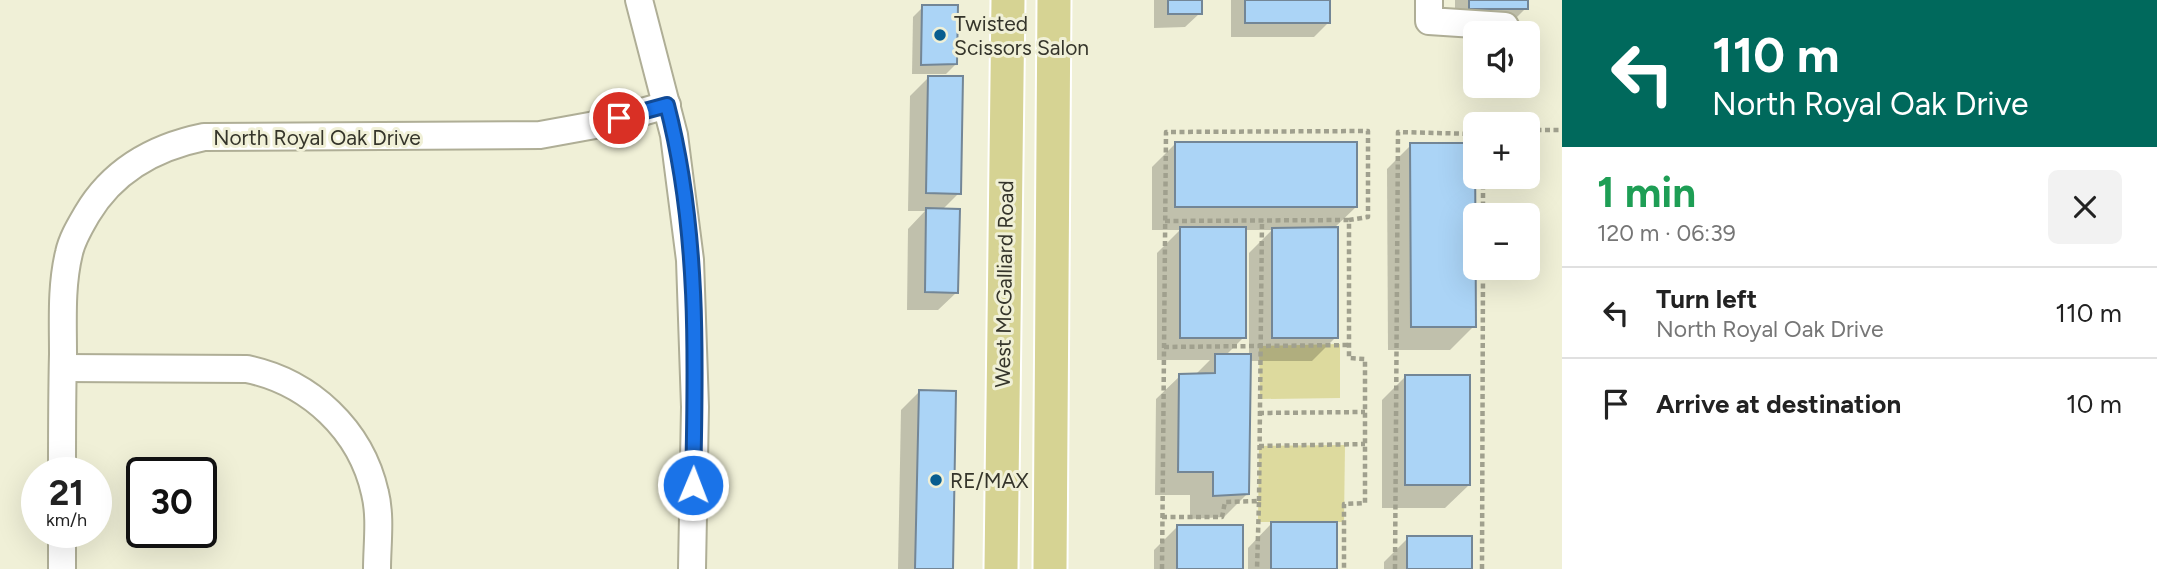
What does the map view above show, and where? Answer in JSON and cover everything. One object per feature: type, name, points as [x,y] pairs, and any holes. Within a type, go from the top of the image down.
[{"type":"main road","name":"West McGalliard Road","points":[[1001,569],[1008,0]]},
{"type":"main road","points":[[1049,569],[1054,0]]},
{"type":"street","points":[[639,0],[674,135],[690,260],[695,407],[692,569]]},
{"type":"street","points":[[1429,0],[1429,21],[1463,23]]},
{"type":"street","name":"North Royal Oak Drive","points":[[62,457],[63,284],[69,250],[96,198],[134,163],[181,141],[225,136],[540,135],[595,125],[667,105]]},
{"type":"street","points":[[63,368],[247,369],[267,373],[301,390],[334,416],[362,456],[376,495],[377,569]]},
{"type":"street","points":[[62,548],[62,569]]},
{"type":"path","points":[[1540,130],[1562,130]]},
{"type":"path","points":[[1162,569],[1162,517],[1164,347],[1165,221],[1166,132],[1368,131],[1368,217],[1349,220],[1165,221]]},
{"type":"path","points":[[1395,569],[1398,132],[1463,134]]},
{"type":"path","points":[[1257,569],[1262,220]]},
{"type":"path","points":[[1344,569],[1344,504],[1365,503],[1365,359],[1349,358],[1349,220]]},
{"type":"path","points":[[1482,569],[1483,280]]},
{"type":"path","points":[[1164,347],[1351,345]]},
{"type":"path","points":[[1259,413],[1365,412]]},
{"type":"path","points":[[1259,446],[1365,444]]},
{"type":"path","points":[[1162,517],[1222,517],[1225,502],[1259,501]]},
{"type":"shaded area","points":[[1340,344],[1340,398],[1260,399],[1259,346]]},
{"type":"shaded area","points":[[1345,445],[1344,522],[1258,522],[1259,446]]},
{"type":"building","points":[[1168,0],[1202,0],[1202,14],[1168,14]]},
{"type":"building","points":[[1245,0],[1330,0],[1330,23],[1245,23]]},
{"type":"building","points":[[1469,0],[1528,0],[1528,9],[1469,9]]},
{"type":"building","name":"Twisted Scissors Salon","points":[[922,5],[958,5],[957,64],[921,65]]},
{"type":"building","points":[[928,76],[963,76],[961,194],[926,193]]},
{"type":"building","points":[[1175,142],[1357,142],[1357,207],[1175,207]]},
{"type":"building","points":[[1410,143],[1463,143],[1463,189],[1475,189],[1475,203],[1463,203],[1463,280],[1476,280],[1476,327],[1411,327]]},
{"type":"building","points":[[926,208],[960,209],[958,293],[925,292]]},
{"type":"building","points":[[1180,227],[1246,227],[1246,338],[1180,338]]},
{"type":"building","points":[[1338,227],[1338,338],[1272,338],[1272,228]]},
{"type":"building","points":[[1215,354],[1251,354],[1249,494],[1213,496],[1213,472],[1178,472],[1179,374],[1215,373]]},
{"type":"building","points":[[1405,375],[1470,375],[1470,485],[1405,485]]},
{"type":"building","name":"RE/MAX","points":[[919,390],[956,391],[953,569],[915,569]]},
{"type":"building","points":[[1271,522],[1337,522],[1337,569],[1271,569]]},
{"type":"building","points":[[1177,525],[1243,525],[1243,569],[1177,569]]},
{"type":"building","points":[[1407,536],[1472,536],[1472,569],[1407,569]]},
{"type":"place","name":"Twisted Scissors Salon","points":[[940,35]]},
{"type":"place","name":"RE/MAX","points":[[936,480]]},
{"type":"route","points":[[619,118],[667,105],[674,135],[690,260],[695,407],[693,485]]}]
